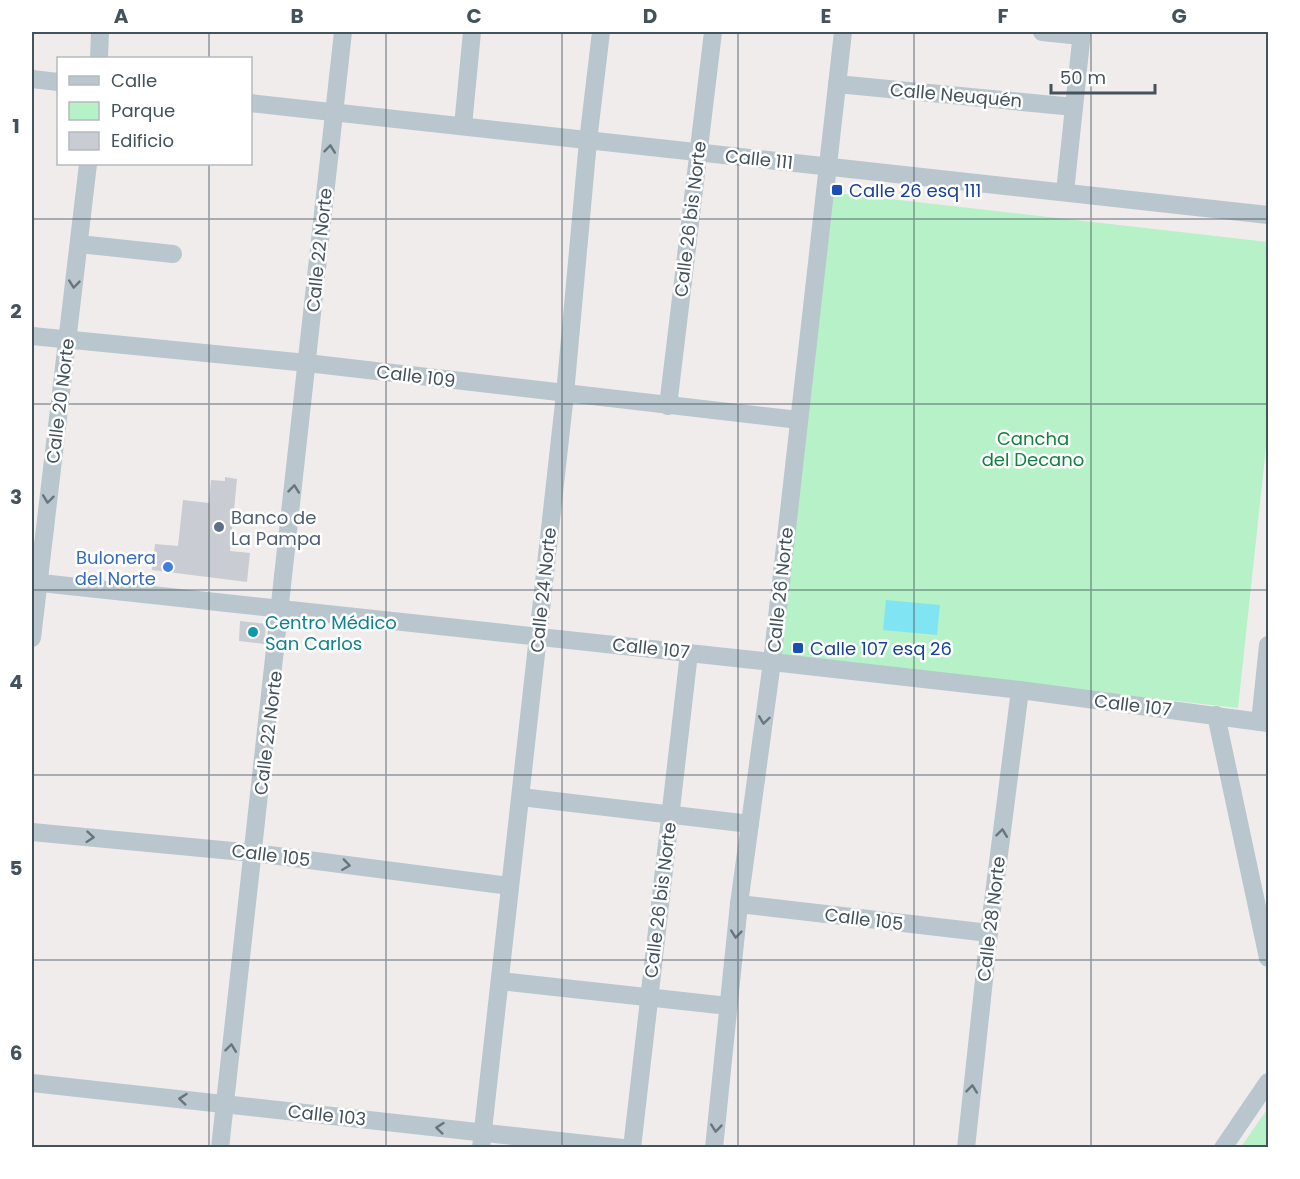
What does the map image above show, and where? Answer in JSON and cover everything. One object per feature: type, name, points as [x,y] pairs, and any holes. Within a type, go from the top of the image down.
[{"type":"street","points":[[99,57],[100,32]]},
{"type":"street","name":"Calle 22 Norte","points":[[220,1148],[282,610],[343,32]]},
{"type":"street","points":[[463,126],[472,32]]},
{"type":"street","name":"Calle 24 Norte","points":[[482,1140],[565,394],[588,141],[601,32]]},
{"type":"street","name":"Calle 26 bis Norte","points":[[668,406],[713,32]]},
{"type":"street","name":"Calle 26 Norte","points":[[714,1148],[739,904],[772,662],[843,32]]},
{"type":"street","points":[[1042,32],[1082,34],[1065,192]]},
{"type":"street","points":[[32,79],[57,82]]},
{"type":"street","name":"Calle Neuquén","points":[[837,84],[1074,107]]},
{"type":"street","name":"Calle 111","points":[[252,103],[1269,215]]},
{"type":"street","name":"Calle 20 Norte","points":[[32,638],[34,582],[68,339],[88,165]]},
{"type":"street","points":[[79,244],[173,254]]},
{"type":"street","name":"Calle 109","points":[[32,336],[307,363],[799,420]]},
{"type":"street","name":"Calle 107","points":[[34,582],[1020,690],[1264,723]]},
{"type":"street","points":[[1264,723],[1269,645]]},
{"type":"street","name":"Calle 26 bis Norte","points":[[632,1148],[689,653]]},
{"type":"street","name":"Calle 28 Norte","points":[[966,1148],[989,933],[1020,690]]},
{"type":"street","points":[[1216,715],[1269,958]]},
{"type":"street","points":[[521,797],[750,824]]},
{"type":"street","name":"Calle 105","points":[[32,832],[254,853],[510,886]]},
{"type":"street","name":"Calle 105","points":[[739,904],[989,933]]},
{"type":"street","points":[[500,981],[729,1006]]},
{"type":"street","points":[[1223,1148],[1269,1082]]},
{"type":"street","name":"Calle 103","points":[[32,1083],[225,1104],[482,1140],[623,1148]]},
{"type":"green space","name":"Cancha del Decano","points":[[828,192],[1268,242],[1268,429],[1238,708],[778,656]]},
{"type":"green space","points":[[1268,1108],[1268,1147],[1241,1147]]},
{"type":"water","points":[[886,600],[940,605],[937,635],[883,630]]},
{"type":"building","points":[[225,477],[237,479],[230,551],[250,553],[247,582],[152,570],[155,544],[178,546],[183,500],[209,503],[211,480],[225,481]]},
{"type":"building","name":"Centro Médico San Carlos","points":[[240,621],[266,624],[264,644],[239,641]]},
{"type":"place","name":"Calle 26 esq 111","points":[[837,190]]},
{"type":"place","name":"Banco de La Pampa","points":[[219,527]]},
{"type":"place","name":"Bulonera del Norte","points":[[168,567]]},
{"type":"place","name":"Centro Médico San Carlos","points":[[253,632]]},
{"type":"place","name":"Calle 107 esq 26","points":[[798,648]]}]
